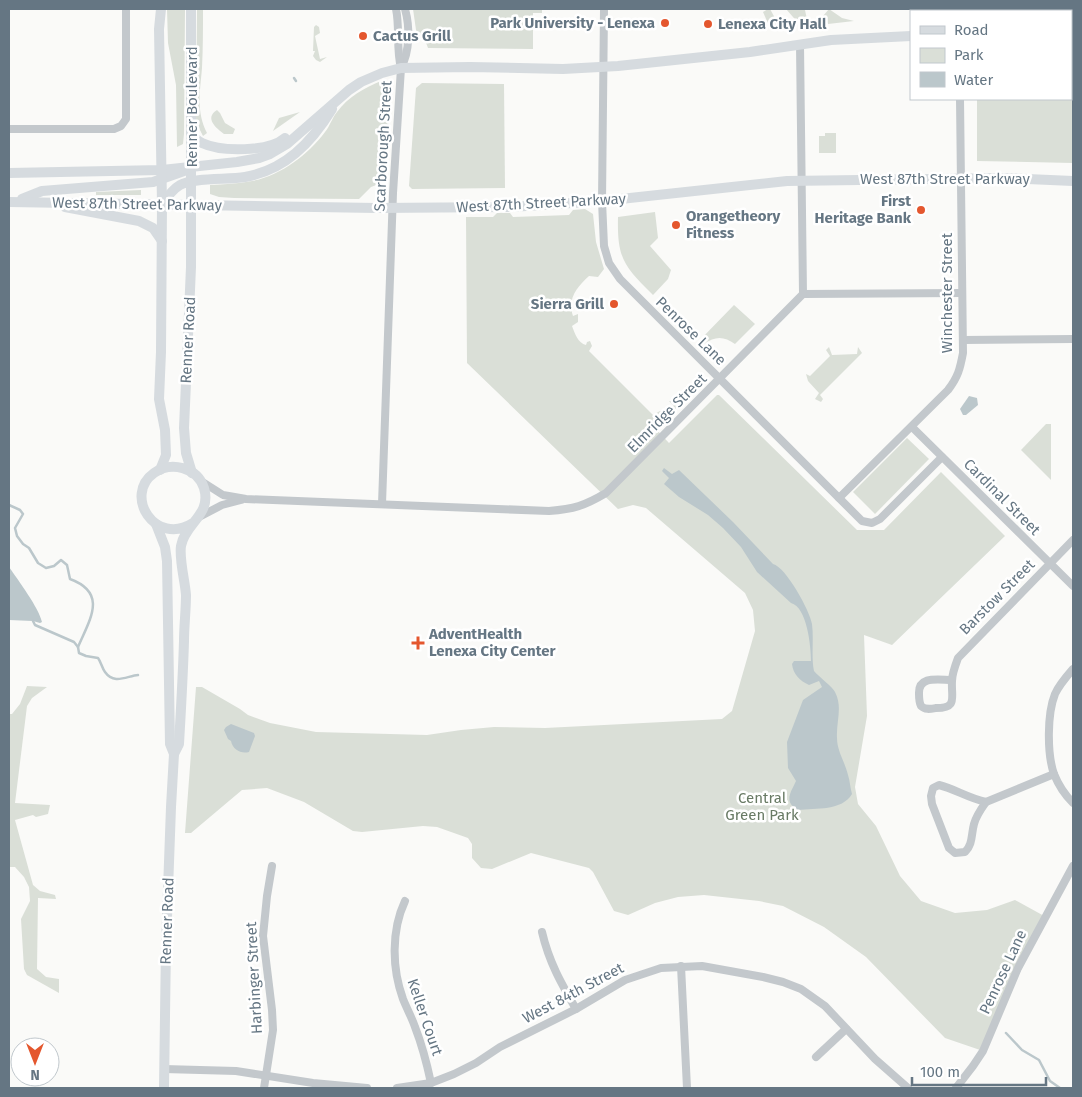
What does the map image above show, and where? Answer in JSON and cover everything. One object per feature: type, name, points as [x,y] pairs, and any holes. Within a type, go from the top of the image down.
[{"type":"main road","name":"Renner Boulevard","points":[[161,9],[159,29],[162,204]]},
{"type":"main road","name":"Renner Boulevard","points":[[191,9],[192,205]]},
{"type":"main road","name":"West 87th Street Parkway","points":[[9,173],[162,175],[210,164],[248,161],[270,154],[299,135],[327,108],[361,82],[382,73],[402,68],[461,66],[563,69],[604,67],[650,64],[872,37],[910,36]]},
{"type":"main road","points":[[162,204],[172,191],[181,184],[245,177],[273,168],[284,162],[307,144],[337,100]]},
{"type":"main road","points":[[191,133],[198,141],[209,146],[258,148],[282,141],[327,108]]},
{"type":"main road","points":[[12,202],[42,191],[142,183],[162,175]]},
{"type":"main road","name":"West 87th Street Parkway","points":[[12,202],[393,208],[511,207],[602,201],[765,183],[802,181],[1004,178],[1073,181]]},
{"type":"main road","points":[[35,202],[140,221],[153,228],[162,242]]},
{"type":"main road","name":"Renner Road","points":[[162,204],[159,399],[165,430],[166,455],[160,470],[152,474],[144,484],[142,496],[144,509],[150,519],[156,524],[167,561],[170,744],[174,754],[166,945],[164,1088]]},
{"type":"main road","name":"Renner Road","points":[[192,205],[184,428],[186,453],[192,473]]},
{"type":"main road","points":[[160,470],[175,466],[187,469],[200,481]]},
{"type":"main road","name":"Renner Road","points":[[174,754],[180,744],[186,595],[181,546],[202,511],[205,499],[200,481]]},
{"type":"main road","points":[[156,524],[172,530],[184,529],[196,520]]},
{"type":"street","points":[[9,129],[114,129],[121,126],[126,119],[126,9]]},
{"type":"street","name":"Scarborough Street","points":[[396,9],[399,58],[402,68]]},
{"type":"street","name":"Scarborough Street","points":[[382,504],[392,225],[402,68],[407,53],[405,9]]},
{"type":"street","name":"Penrose Lane","points":[[604,9],[602,201],[604,246],[613,270],[633,294],[720,378],[839,498],[867,523],[877,521],[942,456]]},
{"type":"street","points":[[800,45],[803,294],[962,293]]},
{"type":"street","name":"Winchester Street","points":[[839,498],[912,427],[957,378],[963,353],[960,100]]},
{"type":"street","name":"Elmridge Street","points":[[246,499],[549,511],[585,505],[606,493],[803,294]]},
{"type":"street","points":[[962,340],[1073,339]]},
{"type":"street","name":"Cardinal Street","points":[[912,427],[1073,586]]},
{"type":"street","points":[[200,481],[223,495],[246,499]]},
{"type":"street","points":[[196,520],[222,505],[246,499]]},
{"type":"street","name":"Barstow Street","points":[[952,680],[925,680],[920,684],[921,706],[924,709],[950,706],[952,702],[952,680],[958,658],[1073,540]]},
{"type":"street","points":[[1073,670],[1060,684],[1050,708],[1050,750],[1054,774],[1062,789],[1073,803]]},
{"type":"street","points":[[986,802],[939,785],[933,788],[932,804],[950,848],[955,853],[965,852],[969,847],[979,811],[986,802],[1054,774]]},
{"type":"street","name":"Harbinger Street","points":[[264,1088],[273,1030],[263,936],[272,866]]},
{"type":"street","name":"Penrose Lane","points":[[956,1088],[983,1051],[1018,968],[1073,866]]},
{"type":"street","name":"Keller Court","points":[[405,901],[400,911],[397,928],[395,965],[403,999],[424,1054],[431,1083]]},
{"type":"street","points":[[542,932],[554,971],[576,1010]]},
{"type":"street","points":[[681,966],[687,1088]]},
{"type":"street","name":"West 84th Street","points":[[397,1088],[431,1083],[454,1074],[476,1063],[500,1047],[576,1010],[625,980],[662,968],[681,966],[702,966],[783,982],[801,989],[825,1006],[875,1059],[908,1088]]},
{"type":"street","points":[[816,1057],[846,1029]]},
{"type":"street","points":[[164,1069],[207,1069],[367,1088]]},
{"type":"green space","points":[[167,9],[185,9],[184,134],[183,144],[177,147],[176,85],[168,43]]},
{"type":"green space","points":[[197,9],[203,9],[200,109],[207,133],[203,136],[196,122]]},
{"type":"green space","points":[[413,9],[542,9],[542,13],[533,13],[533,49],[428,48],[425,40],[417,37]]},
{"type":"green space","points":[[770,9],[780,27],[770,28],[763,12]]},
{"type":"green space","points":[[786,9],[805,10],[808,24],[800,25]]},
{"type":"green space","points":[[829,9],[842,18],[854,21],[828,24],[823,16]]},
{"type":"green space","points":[[316,25],[319,27],[320,33],[315,36],[320,59],[327,57],[320,62],[313,56],[315,51],[313,51],[314,27]]},
{"type":"green space","points":[[1073,69],[1073,163],[977,161],[977,100],[1072,100]]},
{"type":"green space","points":[[381,81],[391,90],[384,182],[371,187],[359,199],[234,198],[210,194],[210,185],[252,181],[273,174],[293,163],[318,141],[327,130],[335,114],[351,97]]},
{"type":"green space","points":[[422,83],[504,84],[505,188],[412,189],[409,186],[416,88]]},
{"type":"green space","points":[[217,110],[225,123],[235,129],[233,134],[224,134],[211,120],[211,116]]},
{"type":"green space","points":[[300,112],[273,131],[279,118]]},
{"type":"green space","points":[[825,133],[836,133],[836,153],[819,153],[819,136],[825,136]]},
{"type":"green space","points":[[141,190],[141,195],[96,195],[96,192]]},
{"type":"green space","name":"Central Green Park","points":[[585,209],[593,214],[596,242],[604,269],[598,277],[589,276],[574,294],[571,310],[573,316],[578,314],[578,322],[572,326],[583,344],[586,345],[590,341],[592,346],[589,351],[653,415],[660,411],[665,415],[674,406],[669,401],[679,405],[656,429],[669,443],[719,395],[857,530],[884,530],[941,472],[1005,536],[892,645],[864,635],[867,716],[855,787],[858,804],[876,826],[900,876],[921,901],[955,913],[987,910],[1015,900],[1046,917],[983,1051],[945,1038],[866,957],[824,927],[783,906],[759,901],[704,895],[678,897],[655,903],[628,915],[614,911],[589,868],[531,853],[492,869],[481,868],[472,858],[472,844],[468,838],[437,827],[423,826],[362,832],[353,831],[304,802],[267,788],[242,790],[191,833],[185,833],[196,687],[202,687],[248,715],[270,723],[316,732],[427,735],[494,727],[545,728],[722,719],[732,711],[755,631],[753,610],[745,593],[646,508],[633,505],[618,509],[467,363],[466,217],[493,217],[497,213],[510,213],[513,217],[569,215],[573,210]]},
{"type":"green space","points":[[655,212],[658,238],[650,246],[671,270],[668,279],[653,295],[624,261],[619,243],[618,217]]},
{"type":"green space","points":[[734,305],[755,324],[735,344],[720,338],[704,344],[700,340]]},
{"type":"green space","points":[[829,347],[832,355],[857,354],[858,347],[862,353],[820,395],[823,399],[821,402],[815,399],[819,393],[808,381],[806,374],[810,376],[830,356],[826,350]]},
{"type":"green space","points":[[1046,424],[1051,424],[1051,480],[1021,450]]},
{"type":"green space","points":[[907,438],[929,459],[875,514],[853,492]]},
{"type":"green space","points":[[27,686],[47,687],[32,698],[27,706],[15,803],[50,805],[48,814],[36,817],[33,815],[15,820],[33,885],[40,891],[55,895],[56,899],[38,898],[37,969],[46,977],[59,979],[59,993],[27,975],[24,969],[21,919],[30,901],[29,887],[24,877],[15,867],[9,867],[9,714],[12,714],[20,704]]},
{"type":"water","points":[[969,396],[977,398],[978,405],[966,415],[963,415],[960,409]]},
{"type":"water","points":[[664,468],[672,474],[679,470],[784,573],[802,600],[812,624],[814,671],[834,690],[839,703],[837,743],[847,770],[852,794],[842,803],[828,808],[798,810],[793,807],[789,800],[796,781],[788,768],[787,742],[803,700],[822,687],[819,681],[809,685],[795,674],[793,668],[792,664],[794,661],[811,661],[807,628],[801,612],[757,572],[741,547],[723,528],[664,484],[669,478],[662,471]]},
{"type":"water","points":[[9,567],[33,602],[42,622],[9,620]]},
{"type":"water","points":[[231,724],[254,733],[255,736],[249,752],[238,751],[228,739],[224,730]]},
{"type":"waterway","points":[[9,505],[20,510],[23,514],[15,528],[17,536],[29,548],[38,563],[46,568],[54,566],[61,560],[67,565],[70,579],[82,585],[89,592],[93,608],[78,647]]},
{"type":"waterway","points":[[33,621],[35,625],[74,642],[78,647],[79,653],[98,658],[105,672],[112,678],[121,679],[138,675]]},
{"type":"waterway","points":[[1006,1033],[1022,1050],[1039,1060],[1050,1081],[1060,1088]]},
{"type":"place","name":"Park University - Lenexa","points":[[665,23]]},
{"type":"place","name":"Lenexa City Hall","points":[[708,24]]},
{"type":"place","name":"Cactus Grill","points":[[363,36]]},
{"type":"place","name":"First Heritage Bank","points":[[921,210]]},
{"type":"place","name":"Orangetheory Fitness","points":[[676,225]]},
{"type":"place","name":"Sierra Grill","points":[[614,304]]},
{"type":"place","name":"AdventHealth Lenexa City Center","points":[[418,643]]}]
